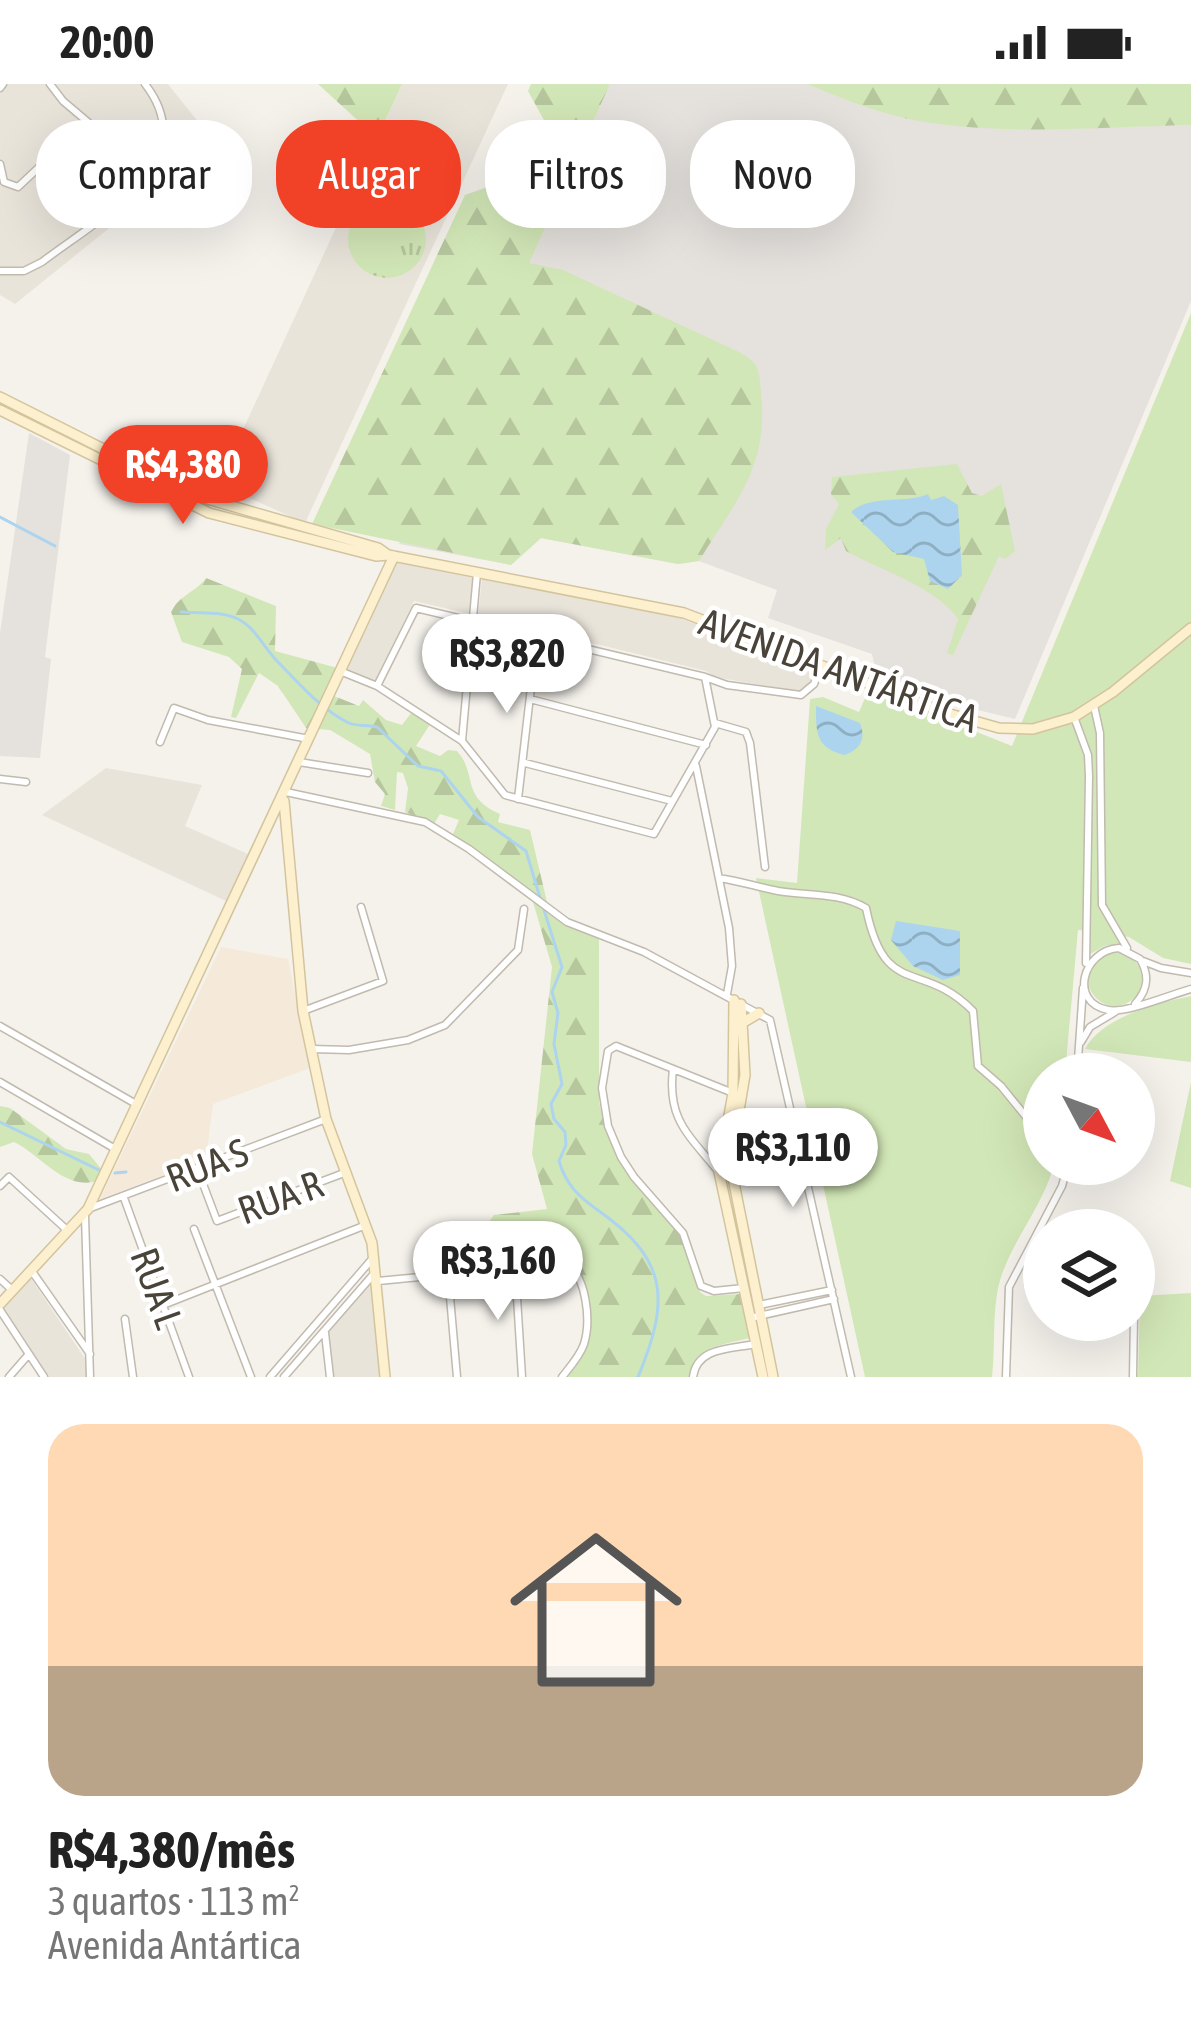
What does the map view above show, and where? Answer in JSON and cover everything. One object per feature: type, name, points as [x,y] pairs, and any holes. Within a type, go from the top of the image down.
[{"type":"main road","name":"AVENIDA ANTÁRTICA","points":[[0,397],[176,487],[391,555]]},
{"type":"main road","name":"AVENIDA ANTÁRTICA","points":[[0,410],[195,507],[248,525],[376,556],[391,555],[672,610],[976,724],[1033,729],[1074,717],[1191,628]]},
{"type":"main road","points":[[195,507],[234,509]]},
{"type":"main road","points":[[0,1307],[86,1211],[285,794],[391,555]]},
{"type":"main road","points":[[285,794],[303,1011],[326,1119],[368,1225],[385,1377]]},
{"type":"main road","points":[[734,1000],[742,1023],[745,1076],[733,1146],[733,1178],[763,1377]]},
{"type":"main road","points":[[734,1000],[733,1094],[718,1172],[744,1288],[773,1377]]},
{"type":"main road","points":[[742,1023],[759,1013]]},
{"type":"street","points":[[50,84],[82,120]]},
{"type":"street","points":[[145,84],[162,120]]},
{"type":"street","points":[[0,164],[4,182],[18,187],[36,170]]},
{"type":"street","points":[[0,272],[24,271],[42,262],[86,228]]},
{"type":"street","points":[[462,741],[477,573]]},
{"type":"street","points":[[376,686],[416,608],[727,685],[801,695],[814,684],[821,664]]},
{"type":"street","points":[[518,801],[537,635]]},
{"type":"street","points":[[340,671],[376,686],[462,741],[495,786],[518,801],[654,834],[715,723],[705,676]]},
{"type":"street","points":[[530,700],[706,745]]},
{"type":"street","points":[[1094,706],[1100,733],[1102,905],[1116,936],[1129,951],[1161,968],[1191,973]]},
{"type":"street","points":[[160,742],[174,708],[208,720],[309,739]]},
{"type":"street","points":[[1074,717],[1089,776],[1086,969],[1078,1053]]},
{"type":"street","points":[[715,723],[746,732],[750,743],[765,868]]},
{"type":"street","points":[[299,762],[368,773]]},
{"type":"street","points":[[523,763],[672,801]]},
{"type":"street","points":[[696,763],[719,878],[734,1000]]},
{"type":"street","points":[[0,779],[26,782]]},
{"type":"street","points":[[285,794],[425,822],[567,922],[644,952],[770,1020],[851,1377]]},
{"type":"street","points":[[719,878],[860,903],[866,908],[869,934],[878,952],[894,969],[945,988],[973,1011],[978,1066],[1023,1113]]},
{"type":"street","points":[[303,1011],[383,981],[361,907]]},
{"type":"street","points":[[311,1049],[350,1050],[445,1025],[518,950],[524,909]]},
{"type":"street","points":[[1086,969],[1099,952],[1129,951]]},
{"type":"street","points":[[1135,1004],[1146,988],[1140,959]]},
{"type":"street","points":[[1084,980],[1090,999],[1115,1011]]},
{"type":"street","points":[[1079,1045],[1090,1027],[1115,1011],[1191,989]]},
{"type":"street","points":[[0,1026],[139,1105]]},
{"type":"street","points":[[733,1094],[612,1047],[602,1088],[608,1126],[634,1177],[683,1233],[701,1286],[714,1292],[744,1288]]},
{"type":"street","points":[[674,1069],[672,1108],[718,1172]]},
{"type":"street","points":[[0,1082],[117,1150]]},
{"type":"street","name":"RUA S","points":[[86,1211],[326,1119]]},
{"type":"street","points":[[703,1153],[722,1147]]},
{"type":"street","name":"RUA R","points":[[197,1168],[217,1221],[344,1173]]},
{"type":"street","points":[[0,1186],[9,1177],[67,1230]]},
{"type":"street","points":[[1006,1377],[1010,1287],[1062,1185]]},
{"type":"street","name":"RUA L","points":[[124,1198],[189,1377]]},
{"type":"street","points":[[86,1211],[90,1377]]},
{"type":"street","points":[[163,1305],[368,1225]]},
{"type":"street","points":[[194,1229],[251,1377]]},
{"type":"street","points":[[270,1377],[373,1258]]},
{"type":"street","points":[[284,1377],[377,1276],[566,1263],[582,1282],[584,1343],[562,1377]]},
{"type":"street","points":[[515,1266],[522,1377]]},
{"type":"street","points":[[31,1270],[90,1354]]},
{"type":"street","points":[[448,1274],[457,1377]]},
{"type":"street","points":[[0,1279],[12,1290]]},
{"type":"street","points":[[754,1312],[833,1294]]},
{"type":"street","points":[[0,1307],[44,1377]]},
{"type":"street","points":[[125,1319],[133,1377]]},
{"type":"street","points":[[325,1330],[330,1377]]},
{"type":"street","points":[[1133,1377],[1134,1341]]},
{"type":"street","points":[[693,1377],[695,1363],[704,1354],[756,1344]]},
{"type":"street","points":[[9,1377],[29,1354]]},
{"type":"shaded area","points":[[0,84],[168,84],[197,120],[36,120],[36,228],[109,228],[15,304],[0,295]]},
{"type":"shaded area","points":[[402,84],[508,84],[491,120],[485,120],[485,134],[461,186],[461,120],[385,120]]},
{"type":"shaded area","points":[[610,84],[807,84],[901,117],[940,124],[1191,125],[1191,301],[1015,719],[876,673],[872,654],[768,618],[777,590],[699,561],[678,564],[541,538],[511,565],[399,544],[544,228],[666,228],[666,120],[593,120]]},
{"type":"shaded area","points":[[336,228],[441,228],[305,523],[236,492],[230,503],[212,497]]},
{"type":"shaded area","points":[[29,433],[70,455],[45,657],[51,659],[40,758],[0,756],[0,633]]},
{"type":"shaded area","points":[[396,562],[473,578],[471,614],[414,601],[374,682],[345,670]]},
{"type":"shaded area","points":[[482,579],[663,612],[816,669],[807,689],[799,692],[715,677],[478,615]]},
{"type":"shaded area","points":[[106,768],[202,785],[185,826],[248,854],[226,901],[42,815]]},
{"type":"shaded area","points":[[221,947],[288,959],[310,1068],[213,1104],[206,1159],[100,1199]]},
{"type":"shaded area","points":[[30,1277],[86,1360],[87,1377],[48,1377],[1,1308]]},
{"type":"shaded area","points":[[374,1279],[382,1377],[331,1377],[327,1332]]},
{"type":"green space","points":[[318,84],[402,84],[385,120],[357,120]]},
{"type":"green space","points":[[531,84],[610,84],[594,120],[544,120],[528,91]]},
{"type":"green space","points":[[807,84],[1191,84],[1191,125],[1046,129],[938,124],[879,111]]},
{"type":"green space","points":[[485,188],[485,228],[545,228],[529,263],[563,270],[741,353],[757,368],[762,418],[755,462],[699,561],[678,564],[541,538],[511,565],[312,524],[450,228],[461,228],[465,195]]},
{"type":"green space","points":[[350,228],[424,228],[423,254],[402,275],[372,275],[351,254]]},
{"type":"green space","points":[[1191,313],[1191,964],[1163,958],[1129,937],[1115,935],[1120,944],[1087,956],[1088,931],[1078,930],[1067,1053],[1023,1053],[1023,1185],[1047,1185],[1035,1209],[1023,1209],[1023,1231],[1002,1274],[992,1377],[865,1377],[756,878],[797,883],[810,699],[823,697],[859,712],[869,689],[1012,746]]},
{"type":"green space","points":[[957,464],[972,493],[982,496],[1001,484],[1015,551],[1005,559],[999,556],[953,655],[947,653],[958,619],[936,597],[846,551],[841,538],[825,550],[826,529],[839,504],[831,494],[832,477]]},
{"type":"green space","points":[[206,578],[276,606],[275,651],[345,670],[334,696],[359,706],[363,700],[386,720],[402,725],[412,712],[431,723],[416,746],[440,756],[457,751],[474,793],[500,814],[498,822],[530,830],[547,902],[453,834],[459,820],[440,814],[434,824],[405,812],[408,788],[403,773],[397,772],[395,810],[381,806],[385,794],[375,782],[370,754],[330,730],[306,728],[278,686],[259,673],[236,718],[231,717],[242,669],[229,657],[182,642],[171,612]]},
{"type":"green space","points":[[533,902],[563,924],[599,938],[599,1102],[620,1163],[679,1233],[700,1292],[706,1296],[740,1294],[749,1338],[703,1353],[690,1377],[567,1377],[590,1319],[579,1275],[569,1261],[541,1260],[500,1239],[474,1242],[494,1215],[547,1209],[532,1154],[552,967]]},
{"type":"green space","points":[[1115,952],[1134,960],[1142,979],[1134,998],[1115,1006],[1096,998],[1088,979],[1096,960]]},
{"type":"green space","points":[[1191,996],[1191,1062],[1155,1058],[1155,1053],[1085,1049],[1104,1028],[1147,1007]]},
{"type":"green space","points":[[1191,1082],[1191,1188],[1170,1181]]},
{"type":"green space","points":[[0,1106],[10,1108],[66,1149],[89,1154],[103,1171],[97,1181],[85,1183],[63,1176],[14,1142],[0,1147]]},
{"type":"green space","points":[[1191,1293],[1191,1377],[1138,1377],[1139,1341],[1155,1341],[1155,1295]]},
{"type":"water","points":[[928,494],[931,500],[944,496],[958,505],[962,575],[948,589],[930,581],[924,559],[893,552],[851,512],[868,503]]},
{"type":"water","points":[[816,706],[860,723],[862,739],[855,750],[845,755],[823,743],[817,731]]},
{"type":"water","points":[[896,921],[960,931],[960,975],[943,980],[913,966],[891,940]]},
{"type":"waterway","points":[[0,517],[55,546]]},
{"type":"waterway","points":[[181,612],[238,619],[329,711],[352,724],[377,727],[418,766],[441,771],[478,817],[526,851],[541,901]]},
{"type":"waterway","points":[[544,910],[562,967],[552,992],[558,1013],[554,1044],[562,1084],[551,1104],[566,1145],[559,1161],[574,1190],[639,1247],[657,1285],[655,1326],[638,1377]]},
{"type":"waterway","points":[[0,1122],[101,1171]]},
{"type":"waterway","points":[[115,1173],[126,1172]]}]
